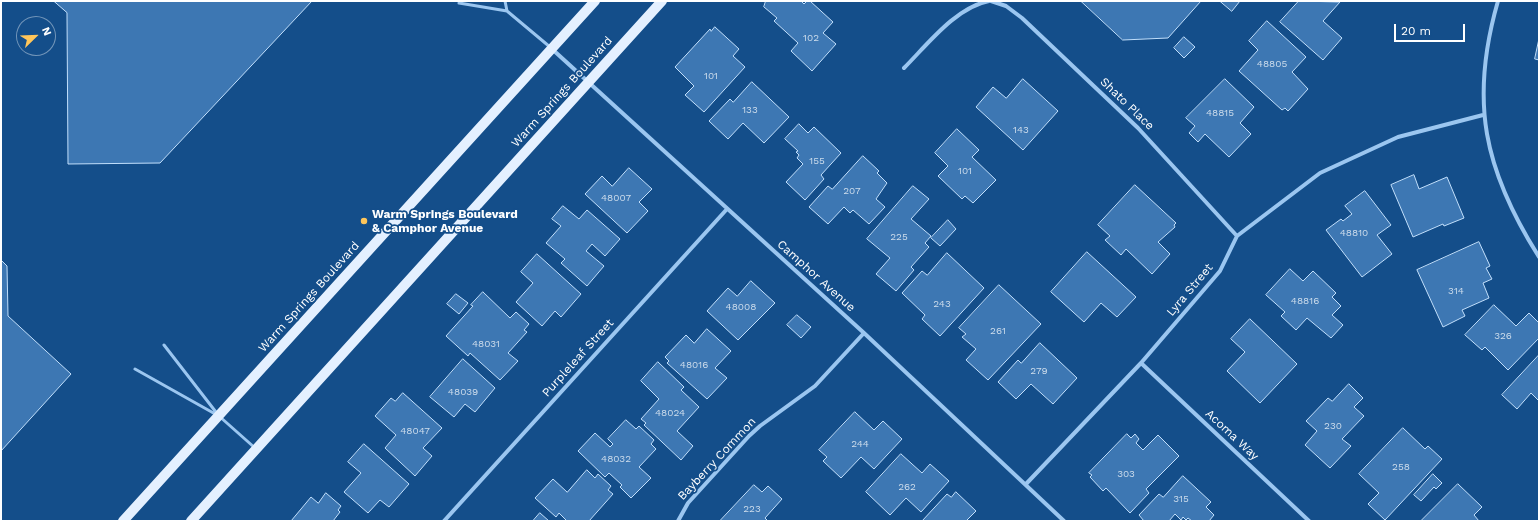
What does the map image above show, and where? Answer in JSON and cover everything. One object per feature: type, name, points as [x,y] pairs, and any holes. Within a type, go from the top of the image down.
[{"type":"main road","name":"Warm Springs Boulevard","points":[[123,521],[595,1]]},
{"type":"main road","name":"Warm Springs Boulevard","points":[[191,521],[662,1]]},
{"type":"street","name":"Shato Place","points":[[904,68],[958,15],[978,3],[990,1],[1006,6],[1022,18],[1138,128],[1237,236]]},
{"type":"street","points":[[1498,1],[1488,39],[1485,59],[1483,115],[1489,147],[1502,187],[1519,226],[1539,257]]},
{"type":"street","name":"Camphor Avenue","points":[[552,49],[864,333],[1064,521]]},
{"type":"street","name":"Lyra Street","points":[[1026,484],[1141,363],[1220,271],[1237,236],[1320,173],[1398,137],[1483,115]]},
{"type":"street","name":"Purpleleaf Street","points":[[444,521],[726,209]]},
{"type":"street","name":"Bayberry Common","points":[[678,521],[688,503],[749,436],[760,426],[815,386],[864,333]]},
{"type":"street","name":"Acoma Way","points":[[1141,363],[1308,521]]},
{"type":"lane","points":[[506,1],[507,11]]},
{"type":"lane","points":[[459,3],[507,11],[552,49]]},
{"type":"lane","points":[[164,346],[219,416],[256,449]]},
{"type":"lane","points":[[135,369],[219,416]]},
{"type":"building","points":[[54,1],[312,1],[160,163],[68,164],[67,13]]},
{"type":"building","points":[[766,1],[801,1],[804,4],[807,1],[810,1],[833,22],[823,33],[836,44],[812,71],[791,51],[798,43],[774,21],[777,18],[764,7]]},
{"type":"building","points":[[1081,1],[1201,1],[1168,38],[1123,40]]},
{"type":"building","points":[[1220,1],[1240,1],[1232,11]]},
{"type":"building","points":[[1299,1],[1340,2],[1323,21],[1342,38],[1323,60],[1280,22]]},
{"type":"building","points":[[1267,21],[1306,57],[1292,72],[1308,89],[1288,111],[1285,108],[1282,110],[1239,71],[1258,50],[1249,41]]},
{"type":"building","points":[[715,27],[739,49],[733,56],[745,67],[704,112],[685,95],[694,86],[675,67],[710,29],[711,31]]},
{"type":"building","points":[[1184,37],[1195,47],[1184,58],[1174,48]]},
{"type":"building","points":[[1539,39],[1539,60],[1535,59]]},
{"type":"building","points":[[1023,79],[1058,111],[1023,150],[976,107],[993,87],[1006,98]]},
{"type":"building","points":[[1225,79],[1254,107],[1240,123],[1251,134],[1229,157],[1205,134],[1198,142],[1189,133],[1195,126],[1186,118]]},
{"type":"building","points":[[752,82],[789,117],[764,143],[743,123],[728,139],[709,121],[730,99],[733,102]]},
{"type":"building","points":[[799,124],[808,133],[814,127],[841,153],[821,175],[824,179],[805,200],[786,182],[803,164],[797,158],[799,155],[796,152],[798,151],[785,139]]},
{"type":"building","points":[[957,129],[979,150],[972,157],[996,180],[973,203],[965,196],[962,199],[938,176],[948,166],[935,153]]},
{"type":"building","points":[[863,156],[879,171],[877,173],[887,183],[876,199],[885,207],[869,224],[853,210],[850,213],[844,207],[828,224],[809,207],[828,186],[832,189]]},
{"type":"building","points":[[629,168],[652,189],[639,202],[648,211],[627,233],[585,194],[602,176],[612,186]]},
{"type":"building","points":[[1414,175],[1419,189],[1447,177],[1464,218],[1444,226],[1443,224],[1413,237],[1391,185]]},
{"type":"building","points":[[1135,185],[1176,223],[1174,225],[1175,227],[1158,242],[1170,254],[1152,274],[1126,249],[1121,255],[1105,240],[1110,236],[1098,225]]},
{"type":"building","points":[[913,186],[929,199],[911,219],[931,236],[925,243],[929,247],[911,267],[914,270],[896,291],[876,274],[890,258],[867,239]]},
{"type":"building","points":[[1365,191],[1391,225],[1377,235],[1392,254],[1362,277],[1326,230],[1341,219],[1343,221],[1352,214],[1345,206]]},
{"type":"building","points":[[563,206],[579,219],[587,210],[620,239],[605,256],[592,244],[586,251],[604,266],[587,286],[561,263],[565,259],[546,243],[561,226],[552,219]]},
{"type":"building","points":[[948,220],[956,229],[940,246],[931,238]]},
{"type":"building","points":[[1479,242],[1490,266],[1486,268],[1492,279],[1483,283],[1489,298],[1462,310],[1465,316],[1443,327],[1417,270]]},
{"type":"building","points":[[1087,252],[1136,297],[1117,317],[1101,303],[1084,322],[1051,292]]},
{"type":"building","points":[[947,253],[984,288],[940,336],[922,319],[925,315],[902,293],[922,271],[927,275]]},
{"type":"building","points":[[537,254],[581,294],[561,317],[555,311],[542,326],[516,302],[533,283],[521,272]]},
{"type":"building","points":[[1,260],[7,266],[8,316],[71,374],[1,451]]},
{"type":"building","points":[[1290,269],[1303,281],[1313,271],[1336,293],[1332,297],[1341,306],[1332,315],[1343,325],[1331,338],[1307,318],[1296,330],[1281,316],[1285,312],[1266,295]]},
{"type":"building","points":[[751,281],[775,303],[738,340],[707,311],[728,288],[737,296]]},
{"type":"building","points":[[999,285],[1041,324],[988,380],[966,360],[976,349],[962,337],[966,334],[959,328]]},
{"type":"building","points":[[483,292],[510,318],[516,312],[529,324],[524,330],[527,332],[508,353],[518,361],[500,380],[470,353],[468,356],[446,336],[473,306],[471,305]]},
{"type":"building","points":[[456,294],[468,303],[459,314],[447,304]]},
{"type":"building","points":[[1494,305],[1516,326],[1529,313],[1539,323],[1539,338],[1508,370],[1485,347],[1482,350],[1465,335]]},
{"type":"building","points":[[797,315],[811,327],[801,338],[787,325]]},
{"type":"building","points":[[1250,319],[1297,364],[1260,403],[1227,371],[1245,352],[1231,339]]},
{"type":"building","points":[[707,329],[731,351],[715,368],[727,378],[707,399],[667,363],[669,361],[665,357],[686,335],[694,343]]},
{"type":"building","points":[[1040,343],[1077,378],[1053,404],[1031,384],[1016,399],[998,382],[1018,360],[1021,363]]},
{"type":"building","points":[[1539,355],[1539,401],[1531,393],[1517,409],[1502,395]]},
{"type":"building","points":[[463,359],[495,388],[475,412],[465,404],[454,417],[430,397]]},
{"type":"building","points":[[658,362],[684,387],[681,390],[699,407],[677,431],[693,446],[681,460],[644,425],[646,423],[641,419],[659,399],[641,381]]},
{"type":"building","points":[[1349,384],[1363,398],[1354,407],[1364,416],[1342,439],[1351,446],[1330,468],[1305,445],[1317,431],[1306,421],[1328,398],[1332,401]]},
{"type":"building","points":[[403,393],[442,428],[423,448],[432,456],[415,476],[385,448],[396,435],[375,416],[391,398],[395,401]]},
{"type":"building","points":[[855,412],[874,430],[883,421],[902,439],[874,469],[861,457],[841,478],[823,461],[827,457],[819,450]]},
{"type":"building","points":[[626,420],[636,429],[639,426],[654,440],[651,444],[656,449],[639,467],[651,478],[631,498],[620,487],[622,485],[609,473],[605,477],[578,451],[595,433],[610,447],[613,444],[608,439]]},
{"type":"building","points":[[1403,428],[1425,449],[1428,446],[1442,459],[1385,520],[1368,504],[1379,493],[1359,474]]},
{"type":"building","points":[[1127,434],[1131,438],[1135,434],[1139,439],[1136,443],[1143,450],[1158,435],[1179,456],[1146,489],[1149,493],[1130,513],[1106,488],[1103,491],[1090,477],[1092,475],[1089,473]]},
{"type":"building","points":[[364,444],[409,484],[389,507],[380,500],[368,513],[344,492],[361,473],[348,462]]},
{"type":"building","points":[[901,454],[922,473],[930,464],[949,481],[921,512],[906,498],[890,515],[866,492]]},
{"type":"building","points":[[587,470],[595,478],[598,474],[611,486],[608,490],[613,494],[589,521],[567,521],[559,513],[556,517],[535,498],[553,479],[567,492]]},
{"type":"building","points":[[1433,474],[1442,483],[1436,489],[1434,487],[1421,501],[1414,495]]},
{"type":"building","points":[[1183,476],[1211,502],[1206,507],[1214,515],[1209,521],[1192,521],[1188,518],[1186,520],[1183,517],[1181,520],[1175,514],[1169,521],[1144,521],[1139,515],[1159,494],[1163,497]]},
{"type":"building","points":[[1458,484],[1482,507],[1474,515],[1479,521],[1421,521]]},
{"type":"building","points":[[754,485],[762,492],[768,486],[782,499],[765,518],[768,521],[720,521]]},
{"type":"building","points":[[956,492],[976,511],[967,520],[969,521],[922,521],[947,494],[951,497]]},
{"type":"building","points":[[326,493],[341,506],[338,510],[340,512],[333,521],[291,521],[311,497],[318,503]]},
{"type":"building","points":[[540,513],[549,521],[533,521]]},
{"type":"place","name":"Warm Springs Boulevard & Camphor Avenue","points":[[364,221]]}]
